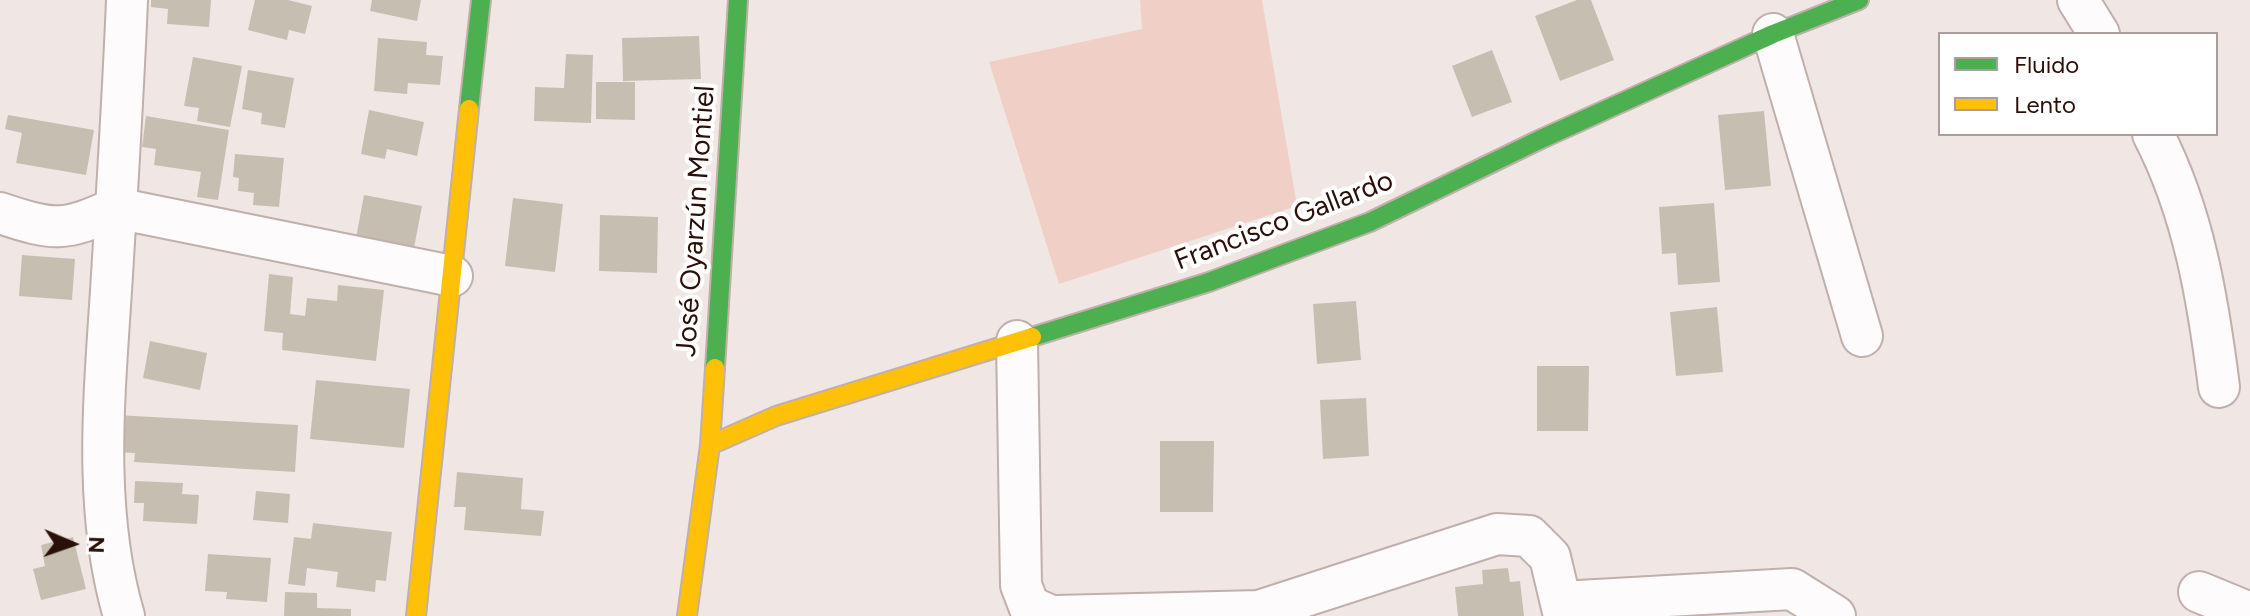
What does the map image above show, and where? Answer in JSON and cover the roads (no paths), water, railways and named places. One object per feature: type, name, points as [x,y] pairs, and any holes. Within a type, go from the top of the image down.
[{"type":"street","points":[[124,616],[115,586],[103,499],[104,401],[127,0]]},
{"type":"street","points":[[416,616],[481,0]]},
{"type":"street","name":"José Oyarzún Montiel","points":[[687,616],[710,445],[738,0]]},
{"type":"street","name":"Francisco Gallardo","points":[[710,445],[776,416],[1209,282],[1370,222],[1539,140],[1773,34],[1859,0]]},
{"type":"street","points":[[2078,0],[2098,32]]},
{"type":"street","points":[[1773,34],[1862,336]]},
{"type":"street","points":[[2154,136],[2166,160],[2195,244],[2207,298],[2219,387]]},
{"type":"street","points":[[0,213],[37,225],[76,227],[116,208],[452,276]]},
{"type":"street","points":[[1017,341],[1021,585],[1029,606],[1054,616],[1259,611],[1497,534],[1529,536],[1550,557],[1562,609],[1792,589],[1835,616]]},
{"type":"street","points":[[2199,592],[2250,613]]}]
